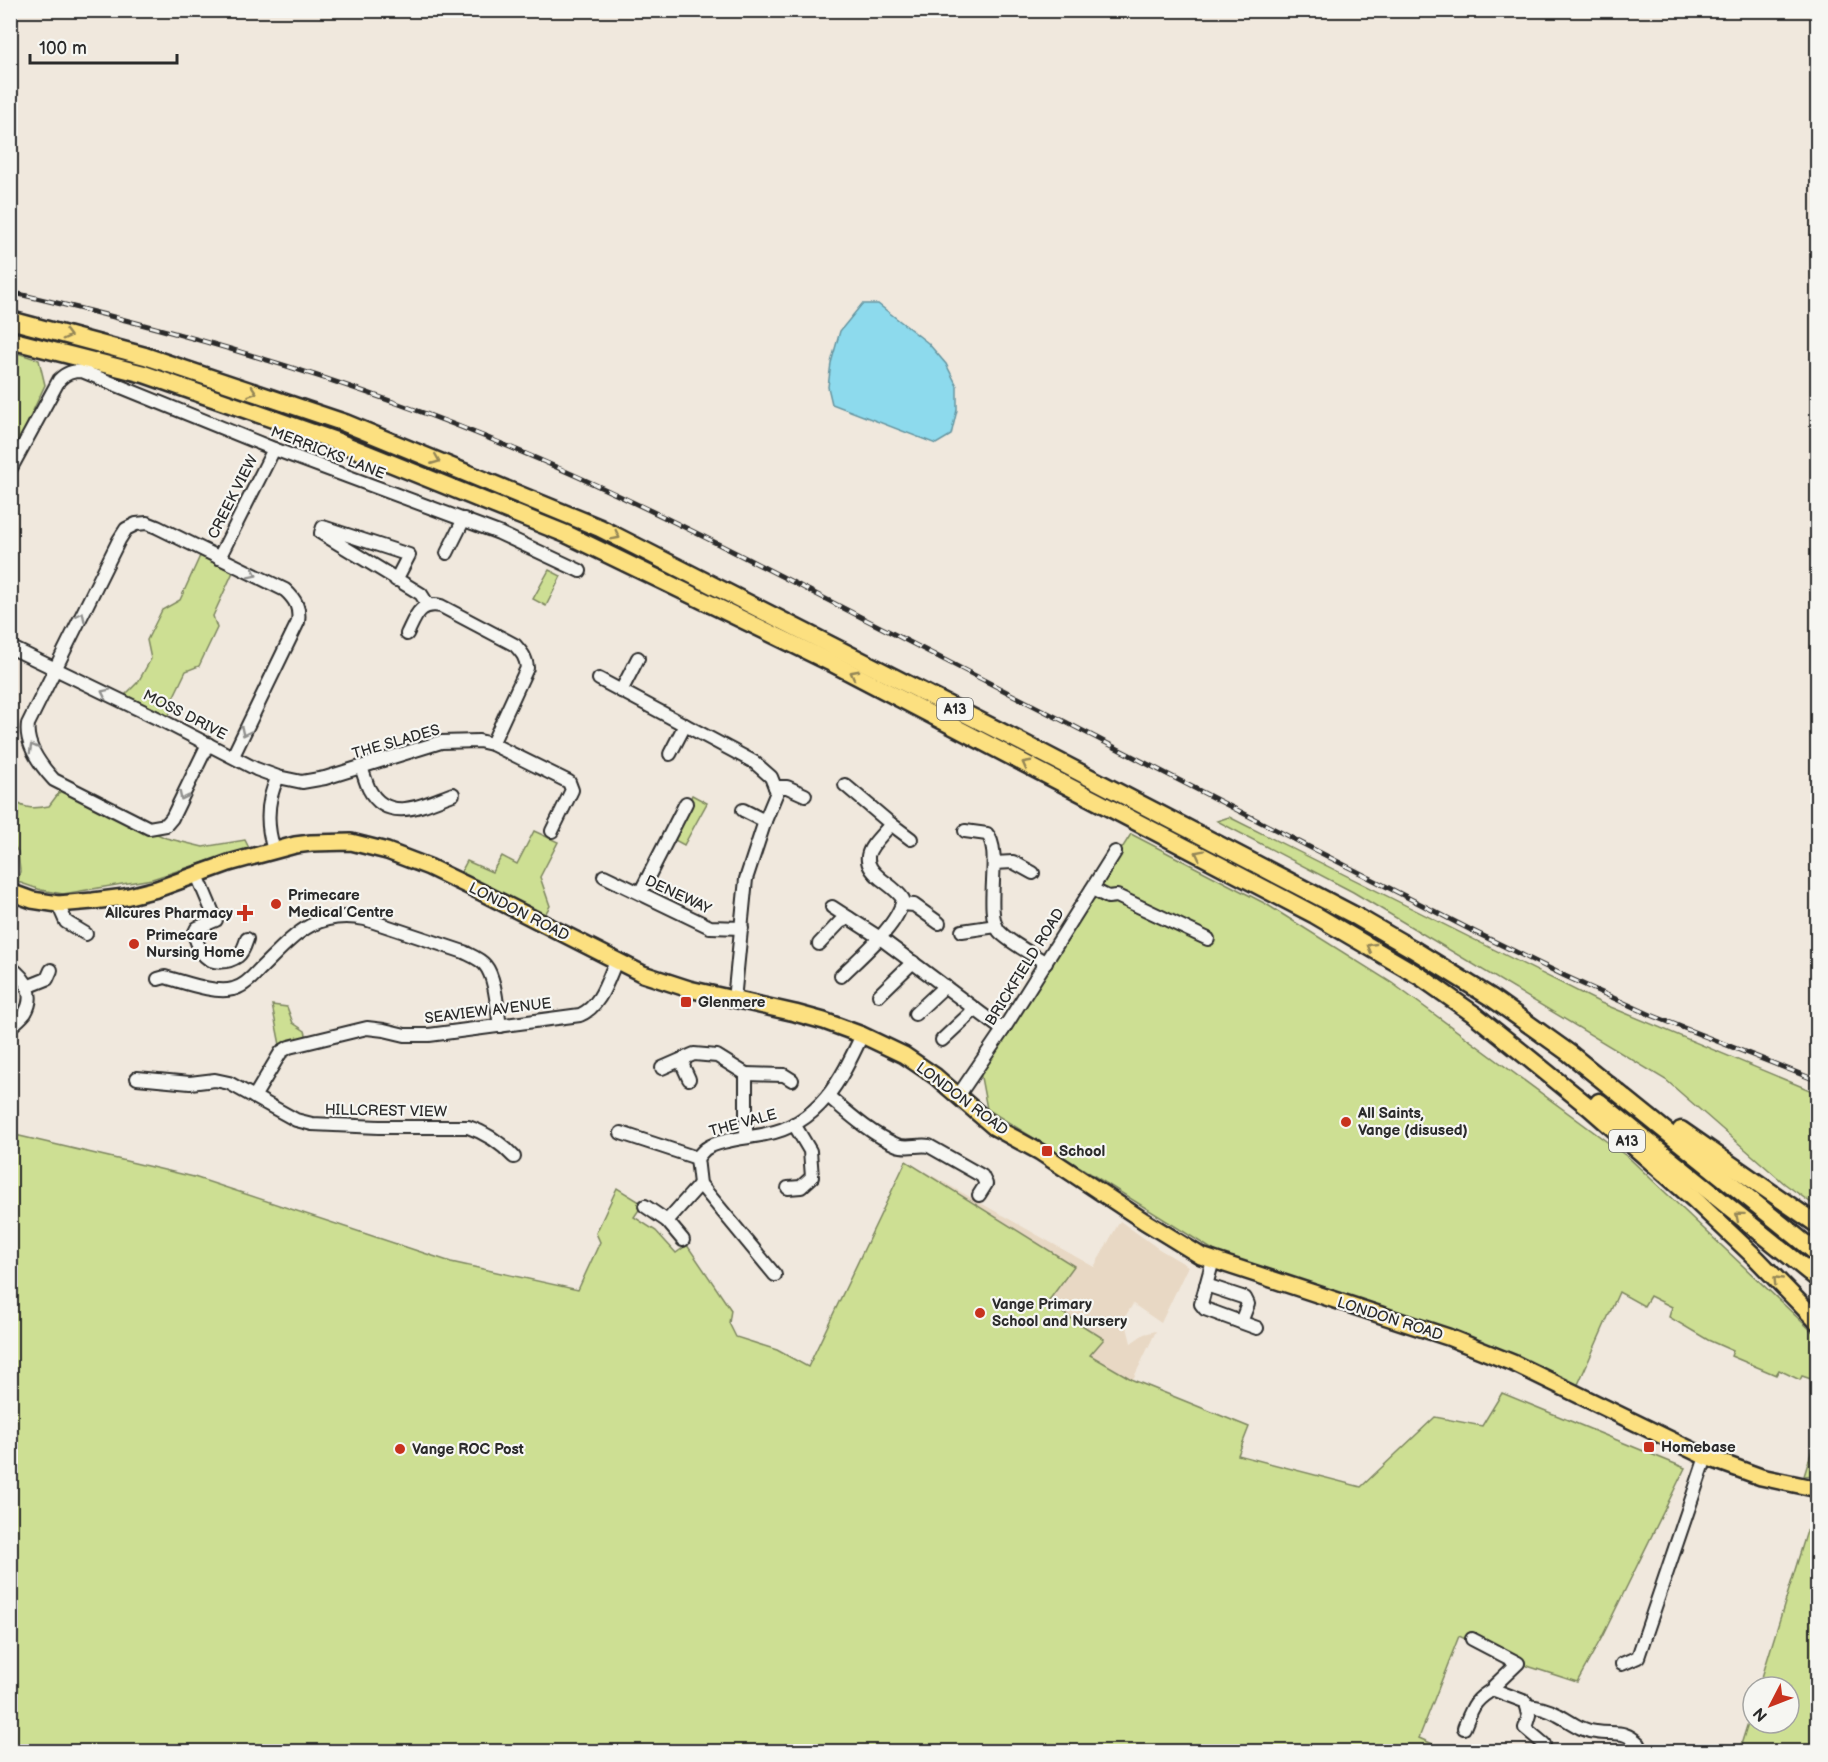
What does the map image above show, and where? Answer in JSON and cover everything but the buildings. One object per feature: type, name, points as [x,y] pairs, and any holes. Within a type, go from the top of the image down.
[{"type":"highway","name":"A13","points":[[10,320],[145,356],[345,423],[600,528],[1025,744],[1354,915],[1492,998],[1818,1225]]},
{"type":"highway","name":"A13","points":[[10,340],[155,378],[333,440],[566,534],[832,663],[1273,893],[1421,977],[1514,1038],[1571,1080],[1818,1279]]},
{"type":"highway","name":"A13","points":[[1421,977],[1476,1015],[1659,1168],[1727,1230],[1818,1322]]},
{"type":"highway","name":"A13","points":[[1569,1053],[1818,1254]]},
{"type":"main road","name":"LONDON ROAD","points":[[10,892],[32,900],[58,904],[125,897],[157,889],[274,850],[311,843],[351,842],[387,851],[429,867],[643,974],[734,1000],[805,1015],[862,1035],[904,1055],[935,1076],[994,1127],[1040,1152],[1201,1256],[1448,1337],[1513,1363],[1706,1457],[1761,1477],[1818,1489]]},
{"type":"street","name":"MERRICKS LANE","points":[[10,470],[54,387],[65,375],[73,371],[82,371],[369,486],[499,533],[579,571]]},
{"type":"street","name":"CREEK VIEW","points":[[219,558],[274,449]]},
{"type":"street","points":[[447,553],[464,519]]},
{"type":"street","points":[[208,744],[172,818],[166,825],[149,828],[54,780],[46,772],[28,740],[28,724],[109,558],[126,529],[136,524],[147,523],[157,527],[285,590],[298,605],[300,614],[292,637],[233,756]]},
{"type":"street","points":[[396,580],[408,555],[323,527],[321,533],[396,580],[421,594],[428,605]]},
{"type":"street","points":[[407,634],[417,614],[428,605],[433,604],[515,645],[522,653],[527,668],[492,744]]},
{"type":"street","name":"MOSS DRIVE","points":[[10,647],[256,769],[278,777]]},
{"type":"street","points":[[621,691],[638,658]]},
{"type":"street","points":[[600,679],[754,762],[771,777],[777,792],[746,879],[734,1000]]},
{"type":"street","points":[[670,754],[685,725]]},
{"type":"street","name":"THE SLADES","points":[[278,777],[302,782],[325,778],[441,742],[479,741],[492,744],[569,782],[572,790],[552,831]]},
{"type":"street","points":[[361,768],[370,791],[385,807],[395,810],[408,809],[453,794]]},
{"type":"street","points":[[274,850],[267,827],[269,804],[278,777]]},
{"type":"street","points":[[845,785],[911,839]]},
{"type":"street","points":[[775,787],[787,787],[805,795]]},
{"type":"street","points":[[640,893],[686,803]]},
{"type":"street","points":[[743,810],[765,821]]},
{"type":"street","points":[[841,976],[880,938],[902,904],[903,899],[897,890],[882,880],[867,863],[867,855],[891,824]]},
{"type":"street","points":[[965,831],[989,835],[994,862],[993,916],[996,926],[1001,934],[1046,963]]},
{"type":"street","name":"BRICKFIELD ROAD","points":[[958,1096],[1004,1030],[1114,852]]},
{"type":"street","points":[[994,862],[1012,862],[1033,873]]},
{"type":"street","points":[[198,875],[216,920],[195,930],[194,933],[203,954],[214,962],[238,956],[247,939]]},
{"type":"street","name":"DENEWAY","points":[[604,876],[710,927],[742,928]]},
{"type":"street","points":[[1092,889],[1108,897],[1117,896],[1208,939]]},
{"type":"street","points":[[58,904],[66,922],[86,934]]},
{"type":"street","points":[[902,904],[914,905],[939,923]]},
{"type":"street","points":[[832,907],[880,938],[1004,1030]]},
{"type":"street","points":[[158,980],[165,977],[210,988],[235,989],[256,974],[298,932],[310,925],[336,917],[349,916],[365,919],[476,958],[485,965],[492,976],[500,1026]]},
{"type":"street","points":[[819,944],[840,922],[849,918]]},
{"type":"street","points":[[962,931],[996,926]]},
{"type":"street","name":"SEAVIEW AVENUE","points":[[254,1097],[281,1052],[289,1047],[367,1028],[405,1035],[429,1035],[587,1012],[597,1002],[616,962]]},
{"type":"street","points":[[879,995],[913,962]]},
{"type":"street","points":[[10,967],[23,976],[29,999],[24,1015],[10,1027]]},
{"type":"street","points":[[27,987],[46,979],[51,970]]},
{"type":"street","points":[[915,1014],[945,986]]},
{"type":"street","points":[[942,1040],[975,1009]]},
{"type":"street","name":"THE VALE","points":[[697,1158],[706,1148],[767,1134],[794,1124],[813,1111],[828,1096],[845,1072],[862,1035]]},
{"type":"street","points":[[663,1068],[694,1054],[717,1056],[746,1074],[784,1075],[792,1080]]},
{"type":"street","points":[[685,1058],[683,1066],[690,1079]]},
{"type":"street","points":[[746,1074],[746,1137]]},
{"type":"street","name":"HILLCREST VIEW","points":[[137,1078],[190,1083],[215,1080],[229,1083],[296,1120],[312,1124],[468,1127],[480,1130],[502,1144],[514,1157]]},
{"type":"street","points":[[828,1096],[857,1121],[897,1144],[929,1146],[982,1176],[986,1184],[979,1195]]},
{"type":"street","points":[[794,1124],[810,1151],[812,1177],[799,1191]]},
{"type":"street","points":[[621,1133],[697,1158],[700,1184],[775,1275]]},
{"type":"street","points":[[667,1221],[700,1184]]},
{"type":"street","points":[[645,1206],[667,1221],[683,1240]]},
{"type":"street","points":[[1213,1260],[1201,1304],[1205,1309],[1257,1328]]},
{"type":"street","points":[[1206,1285],[1245,1298],[1248,1304],[1241,1322]]},
{"type":"street","points":[[1622,1664],[1638,1657],[1706,1457]]},
{"type":"street","points":[[1464,1728],[1480,1696],[1495,1688],[1494,1686],[1518,1663],[1472,1639]]},
{"type":"street","points":[[1495,1688],[1497,1691],[1526,1702],[1529,1715],[1525,1728],[1544,1744]]},
{"type":"street","points":[[1527,1706],[1539,1707],[1557,1714],[1581,1728],[1596,1732],[1630,1735],[1639,1744],[1637,1752]]},
{"type":"shaded area","name":"Vange Primary School and Nursery","points":[[906,1161],[1094,1267],[1120,1221],[1159,1249],[1188,1266],[1161,1323],[1133,1304],[1121,1323],[1127,1327],[1131,1343],[1144,1334],[1156,1331],[1085,1480],[819,1345]]},
{"type":"green space","points":[[11,351],[39,360],[45,385],[11,458]]},
{"type":"green space","points":[[200,556],[233,572],[213,616],[217,628],[199,666],[186,671],[173,698],[169,716],[125,695],[138,682],[151,659],[147,640],[162,610],[180,600]]},
{"type":"green space","points":[[549,570],[561,576],[546,606],[533,599]]},
{"type":"green space","points":[[61,790],[166,838],[203,847],[245,840],[249,848],[152,879],[63,894],[41,890],[18,882],[20,871],[18,852],[11,841],[10,795],[23,806],[38,808],[49,806]]},
{"type":"green space","points":[[692,795],[707,803],[684,845],[671,838]]},
{"type":"green space","points":[[1229,817],[1601,1003],[1817,1093],[1817,1207],[1785,1184],[1666,1080],[1353,892],[1217,821]]},
{"type":"green space","points":[[534,831],[558,842],[540,877],[550,906],[543,918],[460,874],[467,861],[492,872],[502,856],[517,864]]},
{"type":"green space","points":[[1131,834],[1266,904],[1392,983],[1629,1158],[1817,1336],[1817,1381],[1802,1376],[1800,1380],[1779,1370],[1776,1375],[1731,1356],[1733,1351],[1708,1340],[1669,1317],[1672,1307],[1650,1296],[1644,1306],[1619,1292],[1576,1389],[1540,1366],[1221,1255],[987,1109],[980,1072]]},
{"type":"green space","points":[[272,1005],[287,1007],[293,1023],[305,1031],[307,1038],[280,1045]]},
{"type":"green space","points":[[11,1134],[194,1177],[451,1262],[578,1290],[600,1242],[596,1233],[617,1188],[643,1204],[634,1217],[656,1231],[676,1253],[687,1245],[731,1310],[729,1323],[736,1337],[777,1350],[808,1367],[906,1161],[1074,1266],[1047,1303],[1104,1339],[1090,1355],[1133,1380],[1249,1427],[1238,1455],[1361,1487],[1435,1417],[1482,1426],[1502,1393],[1685,1468],[1602,1637],[1577,1682],[1518,1663],[1459,1636],[1419,1738],[1449,1751],[11,1752]]},
{"type":"green space","points":[[1817,1434],[1817,1475],[1804,1476]]},
{"type":"green space","points":[[1815,1505],[1818,1506],[1817,1730],[1808,1751],[1739,1751],[1744,1735],[1801,1735],[1801,1675],[1763,1675]]},
{"type":"water","points":[[862,304],[878,304],[928,343],[946,364],[957,386],[957,410],[951,435],[936,444],[832,404],[828,387],[831,363],[840,331]]},
{"type":"railway","points":[[10,292],[158,328],[303,371],[442,420],[528,454],[695,532],[1565,976],[1651,1015],[1818,1081]]},
{"type":"place","name":"Primecare Medical Centre","points":[[276,904]]},
{"type":"place","name":"Allcures Pharmacy","points":[[245,913]]},
{"type":"place","name":"Primecare Nursing Home","points":[[134,944]]},
{"type":"place","name":"Glenmere","points":[[686,1002]]},
{"type":"place","name":"All Saints, Vange (disused)","points":[[1346,1122]]},
{"type":"place","name":"School","points":[[1047,1151]]},
{"type":"place","name":"Vange Primary School and Nursery","points":[[980,1313]]},
{"type":"place","name":"Homebase","points":[[1649,1447]]},
{"type":"place","name":"Vange ROC Post","points":[[400,1449]]}]
